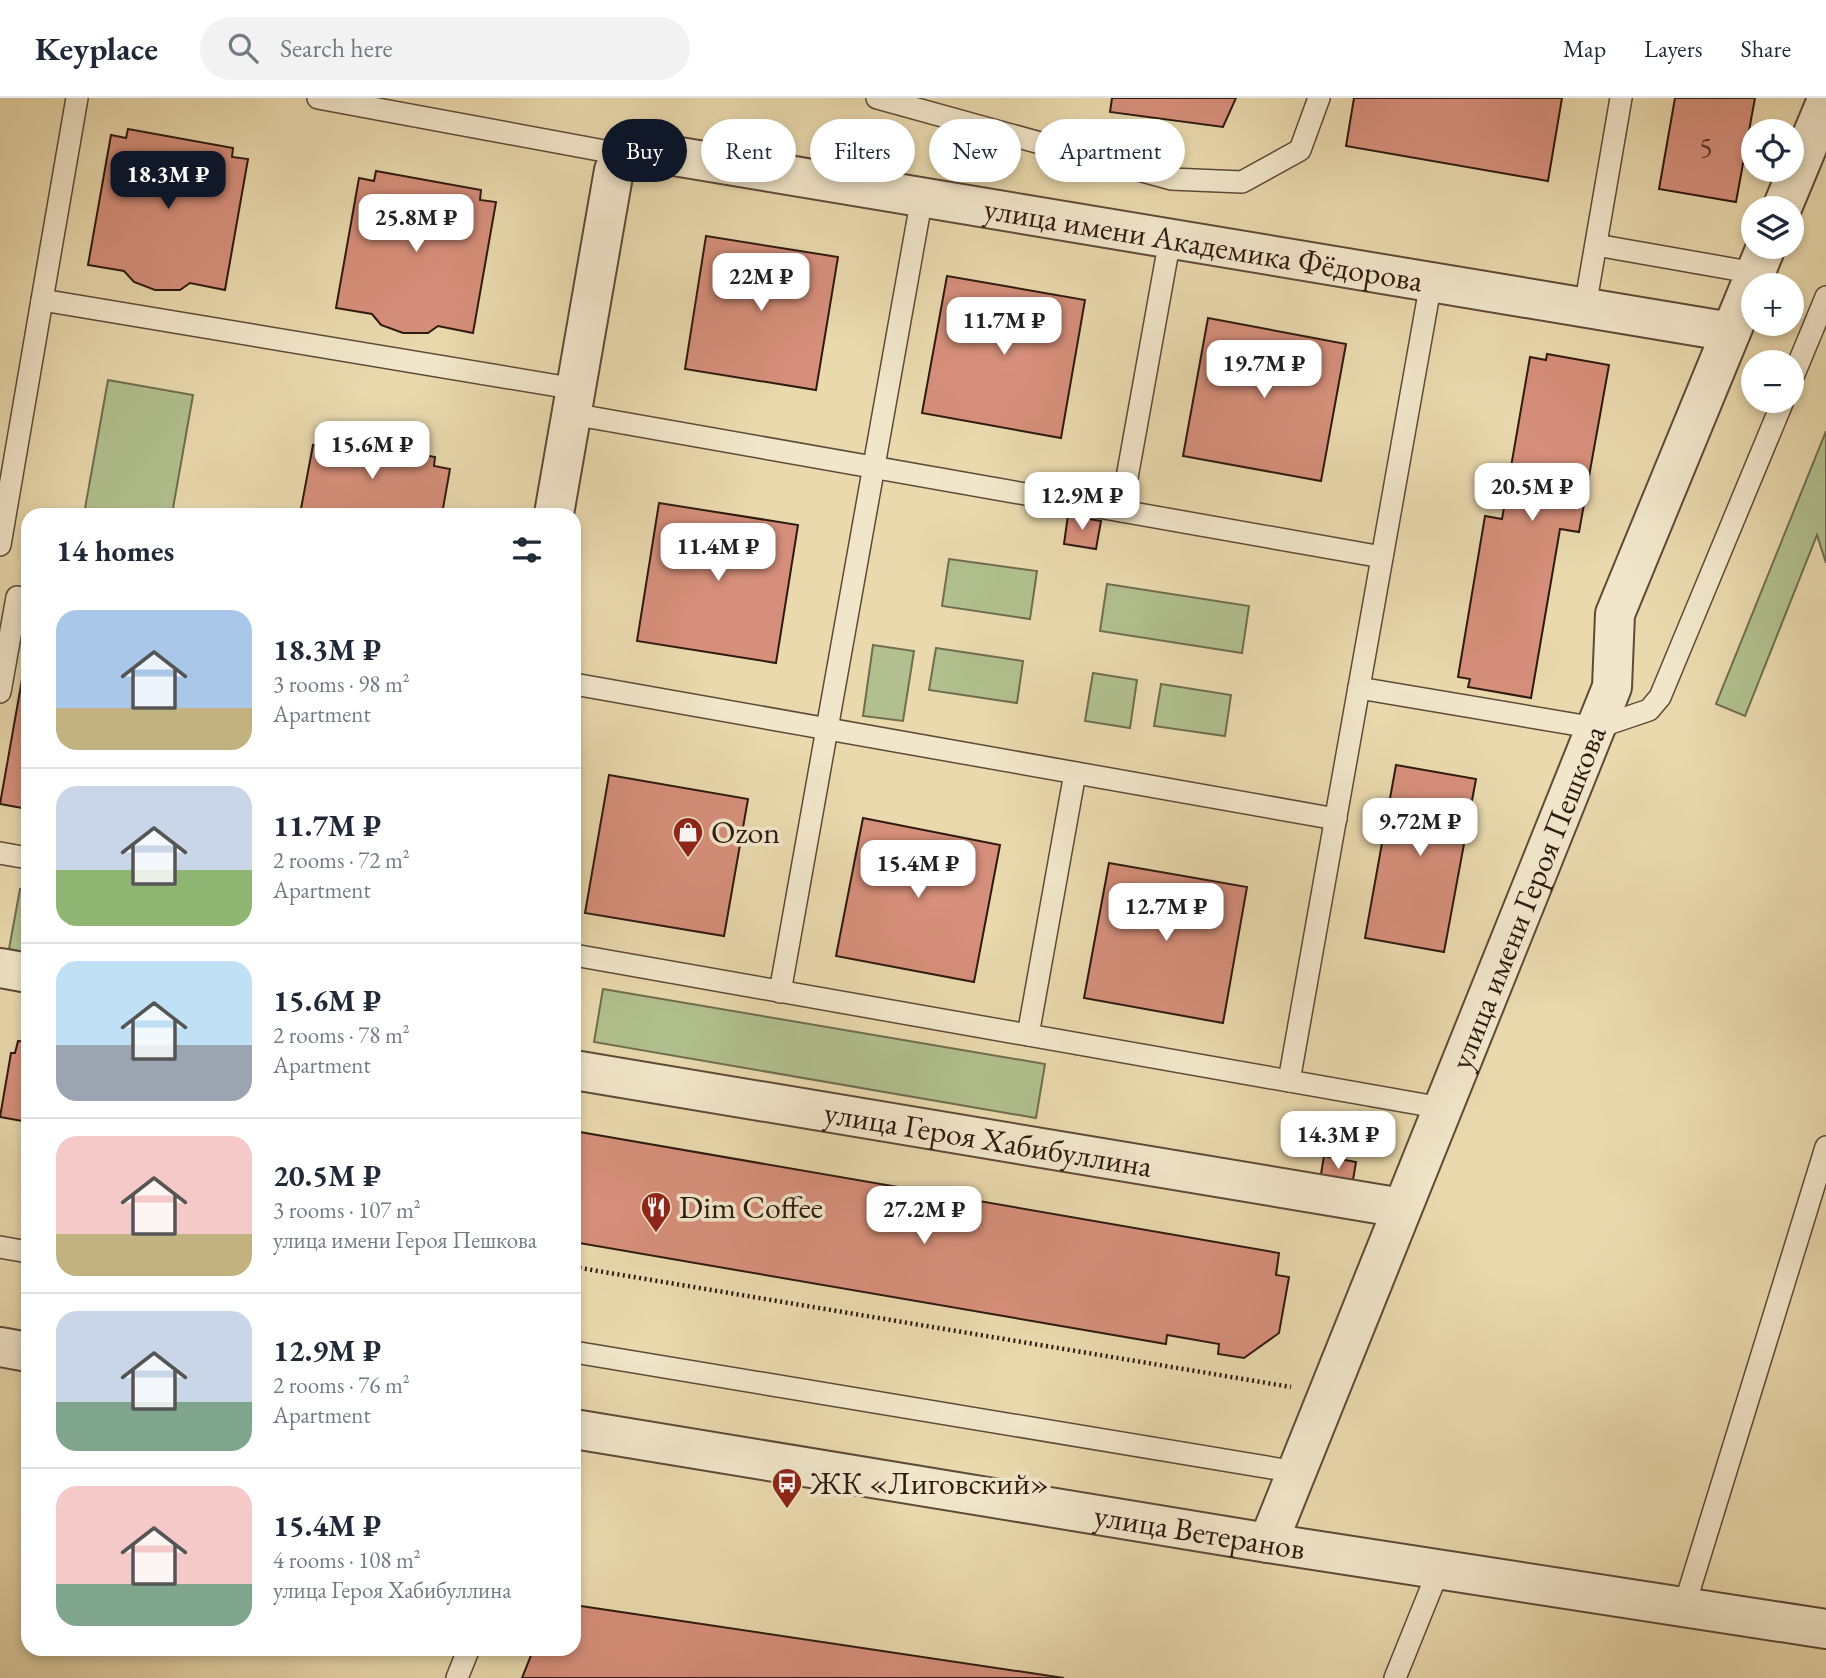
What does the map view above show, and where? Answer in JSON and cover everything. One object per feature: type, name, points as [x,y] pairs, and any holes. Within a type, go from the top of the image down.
[{"type":"street","points":[[1787,196],[1826,102]]},
{"type":"street","name":"улица имени Академика Фёдорова","points":[[687,158],[1731,332]]},
{"type":"street","points":[[555,508],[612,182]]},
{"type":"street","name":"улица имени Героя Пешкова","points":[[1268,1543],[1595,728],[1615,675],[1612,636],[1615,614],[1761,260]]},
{"type":"street","points":[[0,968],[21,972]]},
{"type":"street","name":"улица Героя Хабибуллина","points":[[581,1071],[1402,1209]]},
{"type":"street","points":[[0,1331],[21,1335]]},
{"type":"street","points":[[0,1347],[21,1351]]},
{"type":"street","name":"улица Ветеранов","points":[[581,1430],[1268,1543],[1436,1576],[1826,1645]]},
{"type":"street","name":"улица Ветеранов","points":[[581,1446],[1436,1576],[1684,1607],[1826,1629]]},
{"type":"lane","points":[[0,545],[77,98]]},
{"type":"lane","points":[[318,98],[602,151]]},
{"type":"lane","points":[[877,98],[1171,179],[1242,182],[1300,150],[1319,98]]},
{"type":"lane","points":[[1585,307],[1621,98]]},
{"type":"lane","points":[[780,992],[922,197]]},
{"type":"lane","points":[[1121,511],[1170,239]]},
{"type":"lane","points":[[1595,245],[1761,260]]},
{"type":"lane","points":[[1289,1081],[1431,282]]},
{"type":"lane","points":[[1804,350],[1826,297]]},
{"type":"lane","points":[[42,300],[574,401],[874,467],[1382,557]]},
{"type":"lane","points":[[1359,688],[1595,728],[1649,710],[1660,697],[1778,413]]},
{"type":"lane","points":[[0,692],[17,597],[21,598]]},
{"type":"lane","points":[[581,685],[1336,819]]},
{"type":"lane","points":[[1028,1035],[1074,773]]},
{"type":"lane","points":[[0,853],[21,857]]},
{"type":"lane","points":[[581,956],[1442,1108]]},
{"type":"lane","points":[[1684,1607],[1826,1147]]},
{"type":"lane","points":[[0,1247],[21,1251]]},
{"type":"lane","points":[[581,1353],[1296,1472]]},
{"type":"lane","points":[[1395,1678],[1436,1576]]},
{"type":"lane","points":[[457,1678],[466,1656]]},
{"type":"path","points":[[581,1268],[1327,1394]]},
{"type":"green space","points":[[108,380],[193,395],[173,508],[85,508]]},
{"type":"green space","points":[[1826,431],[1826,563],[1817,535],[1745,716],[1716,704]]},
{"type":"green space","points":[[949,559],[1037,571],[1030,619],[942,606]]},
{"type":"green space","points":[[1107,584],[1249,606],[1242,653],[1100,631]]},
{"type":"green space","points":[[873,645],[914,651],[903,721],[863,716]]},
{"type":"green space","points":[[936,648],[1023,661],[1017,703],[929,690]]},
{"type":"green space","points":[[1093,673],[1137,680],[1130,728],[1085,721]]},
{"type":"green space","points":[[1161,684],[1231,695],[1225,736],[1154,726]]},
{"type":"green space","points":[[20,889],[21,889],[21,952],[9,949]]},
{"type":"green space","points":[[603,989],[1045,1064],[1036,1118],[594,1042]]},
{"type":"building","points":[[1112,98],[1236,98],[1223,127],[1185,122],[1185,119],[1110,112]]},
{"type":"building","points":[[1354,98],[1562,98],[1548,181],[1346,146]]},
{"type":"building","points":[[1675,98],[1755,98],[1751,119],[1741,119],[1741,175],[1736,202],[1659,189]]},
{"type":"building","points":[[128,129],[233,148],[232,157],[248,159],[225,290],[190,283],[180,290],[155,290],[134,282],[124,271],[88,265],[111,135],[126,138]]},
{"type":"building","points":[[376,171],[481,190],[480,200],[496,202],[473,333],[438,326],[428,333],[403,333],[381,325],[372,314],[336,308],[359,178],[374,181]]},
{"type":"building","points":[[706,236],[838,257],[816,390],[685,369]]},
{"type":"building","points":[[947,276],[1085,300],[1061,438],[922,413]]},
{"type":"building","points":[[1208,318],[1346,344],[1321,481],[1183,456]]},
{"type":"building","points":[[1547,354],[1609,365],[1579,532],[1560,529],[1531,698],[1468,687],[1470,679],[1458,677],[1485,516],[1502,519],[1530,357],[1546,360]]},
{"type":"building","points":[[330,438],[435,457],[434,466],[450,469],[443,508],[301,508],[313,445],[328,448]]},
{"type":"building","points":[[659,503],[798,525],[776,663],[637,641]]},
{"type":"building","points":[[1068,515],[1101,521],[1096,549],[1064,544]]},
{"type":"building","points":[[21,685],[21,808],[0,804]]},
{"type":"building","points":[[1396,765],[1476,779],[1444,952],[1365,938]]},
{"type":"building","points":[[609,775],[748,799],[724,936],[585,913]]},
{"type":"building","points":[[863,818],[1000,845],[974,982],[836,956]]},
{"type":"building","points":[[1109,863],[1247,887],[1223,1023],[1084,998]]},
{"type":"building","points":[[18,1041],[21,1041],[21,1121],[0,1117],[11,1053],[15,1053]]},
{"type":"building","points":[[581,1132],[1279,1253],[1276,1275],[1289,1277],[1279,1333],[1244,1358],[1218,1354],[1219,1344],[1167,1335],[1166,1344],[581,1243]]},
{"type":"building","points":[[1324,1156],[1356,1162],[1352,1186],[1320,1180]]},
{"type":"building","points":[[581,1606],[1064,1678],[522,1678],[531,1656],[581,1656]]},
{"type":"place","name":"Ozon","points":[[688,859]]},
{"type":"place","name":"Dim Coffee","points":[[656,1234]]},
{"type":"place","name":"ЖК «Лиговский»","points":[[787,1510]]}]
